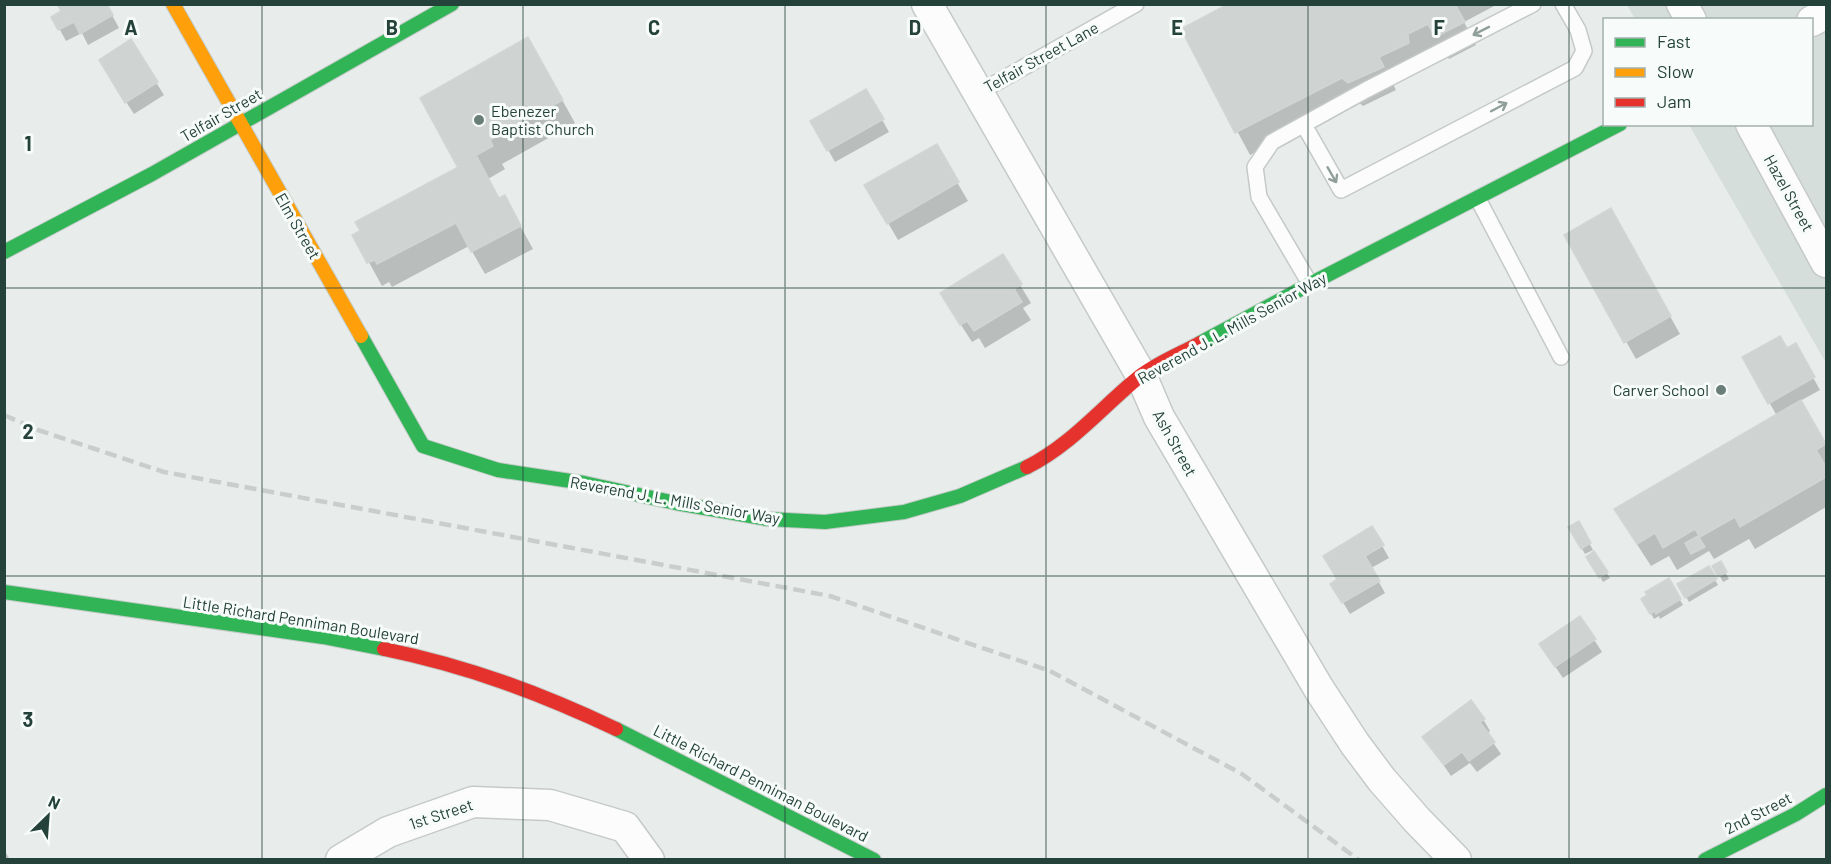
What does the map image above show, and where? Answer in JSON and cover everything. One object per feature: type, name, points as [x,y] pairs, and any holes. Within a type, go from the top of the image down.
[{"type":"street","name":"Elm Street","points":[[173,4],[423,446]]},
{"type":"street","name":"Telfair Street","points":[[4,252],[152,174],[452,4]]},
{"type":"street","name":"Ash Street","points":[[927,4],[1141,375],[1159,417],[1325,699],[1382,780],[1456,860]]},
{"type":"street","points":[[1682,4],[1690,18]]},
{"type":"street","points":[[1813,20],[1827,13]]},
{"type":"street","name":"Reverend J. L. Mills Senior Way","points":[[423,446],[498,470],[584,483],[676,503],[767,519],[825,522],[904,512],[960,496],[1047,457],[1079,432],[1141,375],[1310,284],[1616,126]]},
{"type":"street","name":"Hazel Street","points":[[1752,126],[1827,262]]},
{"type":"street","name":"Little Richard Penniman Boulevard","points":[[4,592],[323,637],[428,658],[481,673],[579,711],[651,745],[874,860]]},
{"type":"street","name":"2nd Street","points":[[1705,860],[1796,814],[1827,795]]},
{"type":"street","name":"1st Street","points":[[341,860],[388,832],[473,802],[550,804],[625,827],[649,860]]},
{"type":"lane","name":"Telfair Street Lane","points":[[978,93],[1136,4]]},
{"type":"lane","points":[[1310,284],[1258,197],[1255,167],[1272,142],[1366,90],[1533,4]]},
{"type":"lane","points":[[1304,125],[1341,190],[1575,68],[1584,51],[1578,30],[1563,4]]},
{"type":"lane","points":[[1478,199],[1561,357]]},
{"type":"shaded area","points":[[1627,5],[1826,5],[1826,363],[1690,126],[1813,126],[1813,18],[1634,18]]},
{"type":"building","points":[[57,4],[107,4],[113,15],[80,34],[74,22],[58,30],[51,17],[61,11]]},
{"type":"building","points":[[1228,4],[1455,4],[1465,22],[1435,37],[1428,24],[1408,34],[1409,43],[1379,57],[1384,67],[1348,83],[1342,78],[1235,133],[1181,29]]},
{"type":"building","name":"Ebenezer Baptist Church","points":[[528,37],[563,100],[490,140],[493,146],[457,166],[420,98]]},
{"type":"building","points":[[131,39],[158,82],[125,103],[99,60]]},
{"type":"building","points":[[866,89],[884,119],[827,151],[810,121]]},
{"type":"building","points":[[937,144],[959,182],[887,224],[864,185]]},
{"type":"building","name":"Ebenezer Baptist Church","points":[[477,157],[499,198],[505,195],[521,226],[471,252],[456,223],[377,264],[375,260],[367,263],[352,235],[360,231],[355,222]]},
{"type":"building","points":[[1611,208],[1671,316],[1624,343],[1564,235]]},
{"type":"building","points":[[1003,254],[1022,284],[1014,289],[1022,302],[974,331],[967,321],[960,325],[940,293]]},
{"type":"building","points":[[1780,336],[1787,348],[1796,343],[1815,377],[1768,404],[1742,357]]},
{"type":"building","points":[[1801,400],[1826,444],[1816,450],[1826,467],[1826,477],[1740,527],[1735,517],[1700,537],[1695,529],[1663,548],[1655,533],[1637,544],[1614,509]]},
{"type":"building","points":[[1579,521],[1591,543],[1581,549],[1568,527]]},
{"type":"building","points":[[1372,526],[1384,545],[1365,556],[1380,581],[1342,603],[1330,584],[1337,579],[1323,556]]},
{"type":"building","points":[[1698,536],[1705,547],[1691,554],[1685,543]]},
{"type":"building","points":[[1594,551],[1608,572],[1599,578],[1586,557]]},
{"type":"building","points":[[1721,561],[1727,572],[1718,577],[1712,566]]},
{"type":"building","points":[[1709,566],[1717,579],[1685,598],[1677,584]]},
{"type":"building","points":[[1669,578],[1681,599],[1656,614],[1655,611],[1650,614],[1641,599],[1647,595],[1645,592]]},
{"type":"building","points":[[1580,616],[1596,639],[1555,667],[1539,644]]},
{"type":"building","points":[[1471,700],[1485,719],[1480,722],[1495,742],[1469,761],[1462,752],[1444,765],[1422,737]]},
{"type":"railway","points":[[4,415],[38,430],[164,472],[830,596],[1050,671],[1242,774],[1359,860]]},
{"type":"traffic: fast","points":[[4,252],[152,174],[452,4]]},
{"type":"traffic: fast","points":[[1200,343],[1616,126]]},
{"type":"traffic: fast","points":[[361,336],[423,446],[498,470],[584,483],[676,503],[767,519],[825,522],[904,512],[960,496],[1027,467]]},
{"type":"traffic: fast","points":[[4,592],[323,637],[384,649]]},
{"type":"traffic: fast","points":[[616,729],[874,860]]},
{"type":"traffic: fast","points":[[1705,860],[1796,814],[1826,795]]},
{"type":"traffic: slow","points":[[173,4],[361,336]]},
{"type":"traffic: jam","points":[[1027,467],[1072,437],[1145,372],[1200,343]]},
{"type":"traffic: jam","points":[[384,649],[474,672],[559,704],[616,729]]},
{"type":"place","name":"Ebenezer Baptist Church","points":[[479,120]]},
{"type":"place","name":"Carver School","points":[[1721,390]]}]
